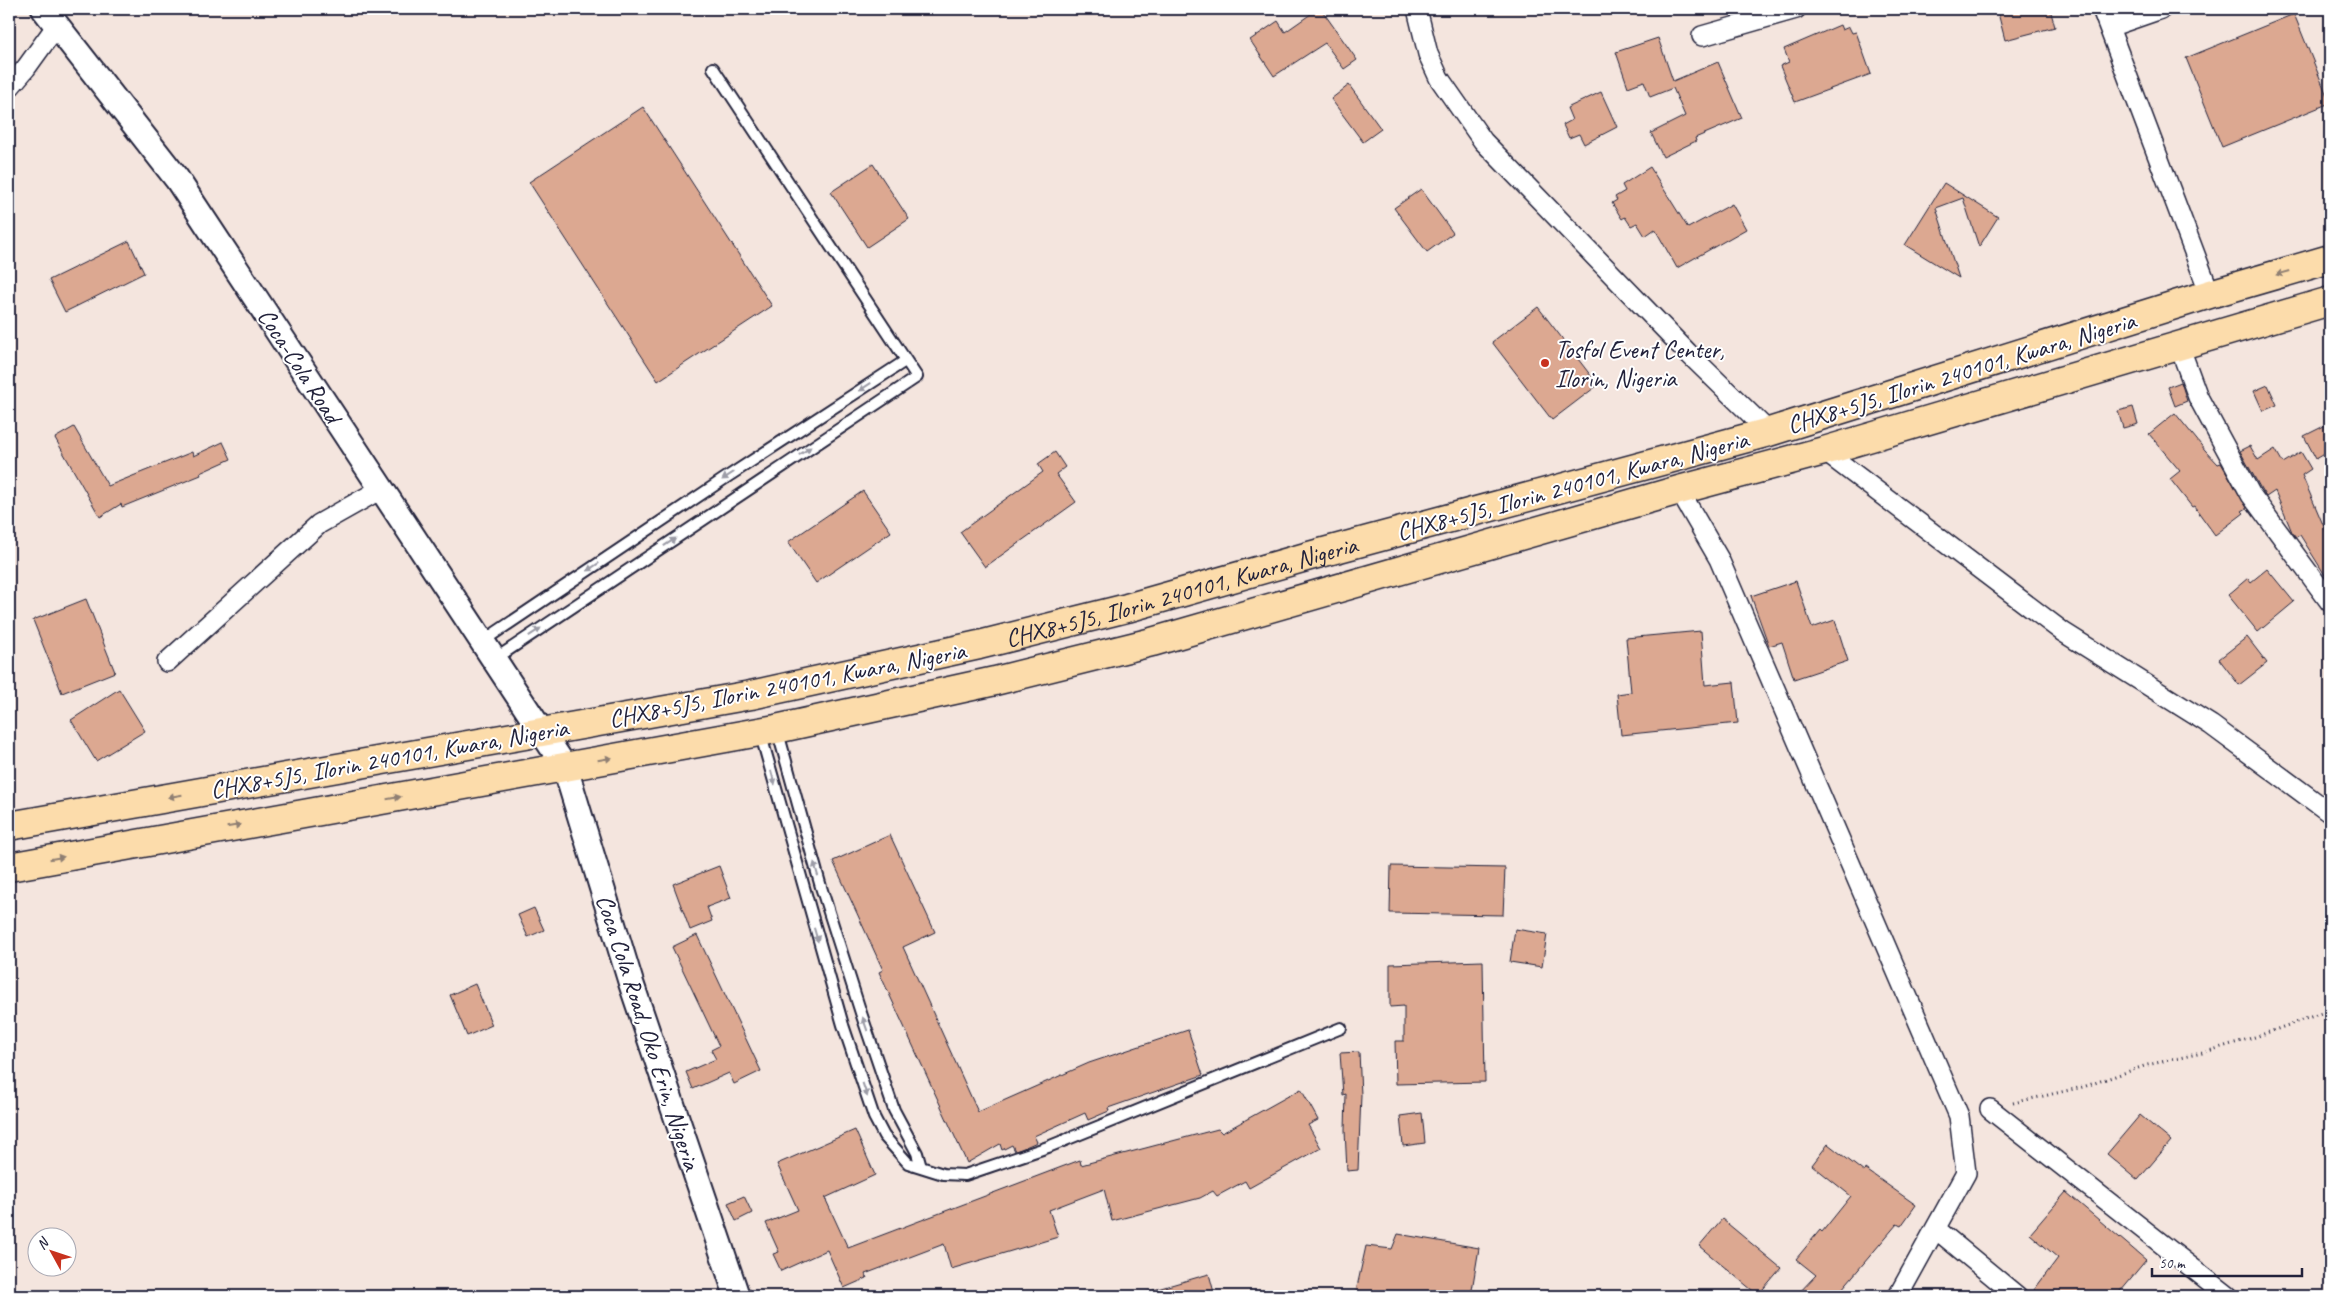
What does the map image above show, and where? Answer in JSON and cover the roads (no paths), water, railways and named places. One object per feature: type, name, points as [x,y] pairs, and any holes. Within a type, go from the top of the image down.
[{"type":"main road","name":"CHX8+5J5, Ilorin 240101, Kwara, Nigeria","points":[[9,826],[751,695],[988,643],[1127,608],[1312,555],[1769,432],[2210,294],[2330,259]]},
{"type":"main road","name":"CHX8+5J5, Ilorin 240101, Kwara, Nigeria","points":[[9,867],[768,730],[996,681],[1152,642],[1679,490],[1824,451],[2180,348],[2330,301]]},
{"type":"street","points":[[1417,9],[1428,54],[1440,78],[1483,141],[1688,353],[1769,432]]},
{"type":"street","points":[[1702,36],[1796,9]]},
{"type":"street","points":[[2102,9],[2210,294]]},
{"type":"street","points":[[2109,27],[2161,9]]},
{"type":"street","points":[[9,88],[26,68],[50,17]]},
{"type":"street","name":"Coca-Cola Road","points":[[50,17],[177,179],[542,731]]},
{"type":"street","points":[[2180,348],[2198,397],[2251,495],[2330,602]]},
{"type":"street","points":[[1824,451],[2063,632],[2211,725],[2330,813]]},
{"type":"street","points":[[166,662],[319,524],[381,489]]},
{"type":"street","points":[[1679,490],[1719,559],[1959,1116],[1966,1173],[1898,1296]]},
{"type":"street","name":"Coca Cola Road, Oko Erin, Nigeria","points":[[542,731],[565,767],[631,983],[737,1296]]},
{"type":"street","points":[[1990,1108],[2228,1296]]},
{"type":"street","points":[[1936,1229],[2017,1296]]},
{"type":"lane","points":[[489,650],[917,377],[713,68]]},
{"type":"lane","points":[[489,650],[727,477],[906,361]]},
{"type":"lane","points":[[768,730],[843,1025],[874,1117],[884,1136],[900,1158],[908,1163],[943,1174],[965,1175],[1048,1147],[1341,1028]]},
{"type":"lane","points":[[768,730],[894,1110],[917,1153],[921,1167]]},
{"type":"place","name":"Tosfol Event Center, Ilorin, Nigeria","points":[[1545,363]]}]
